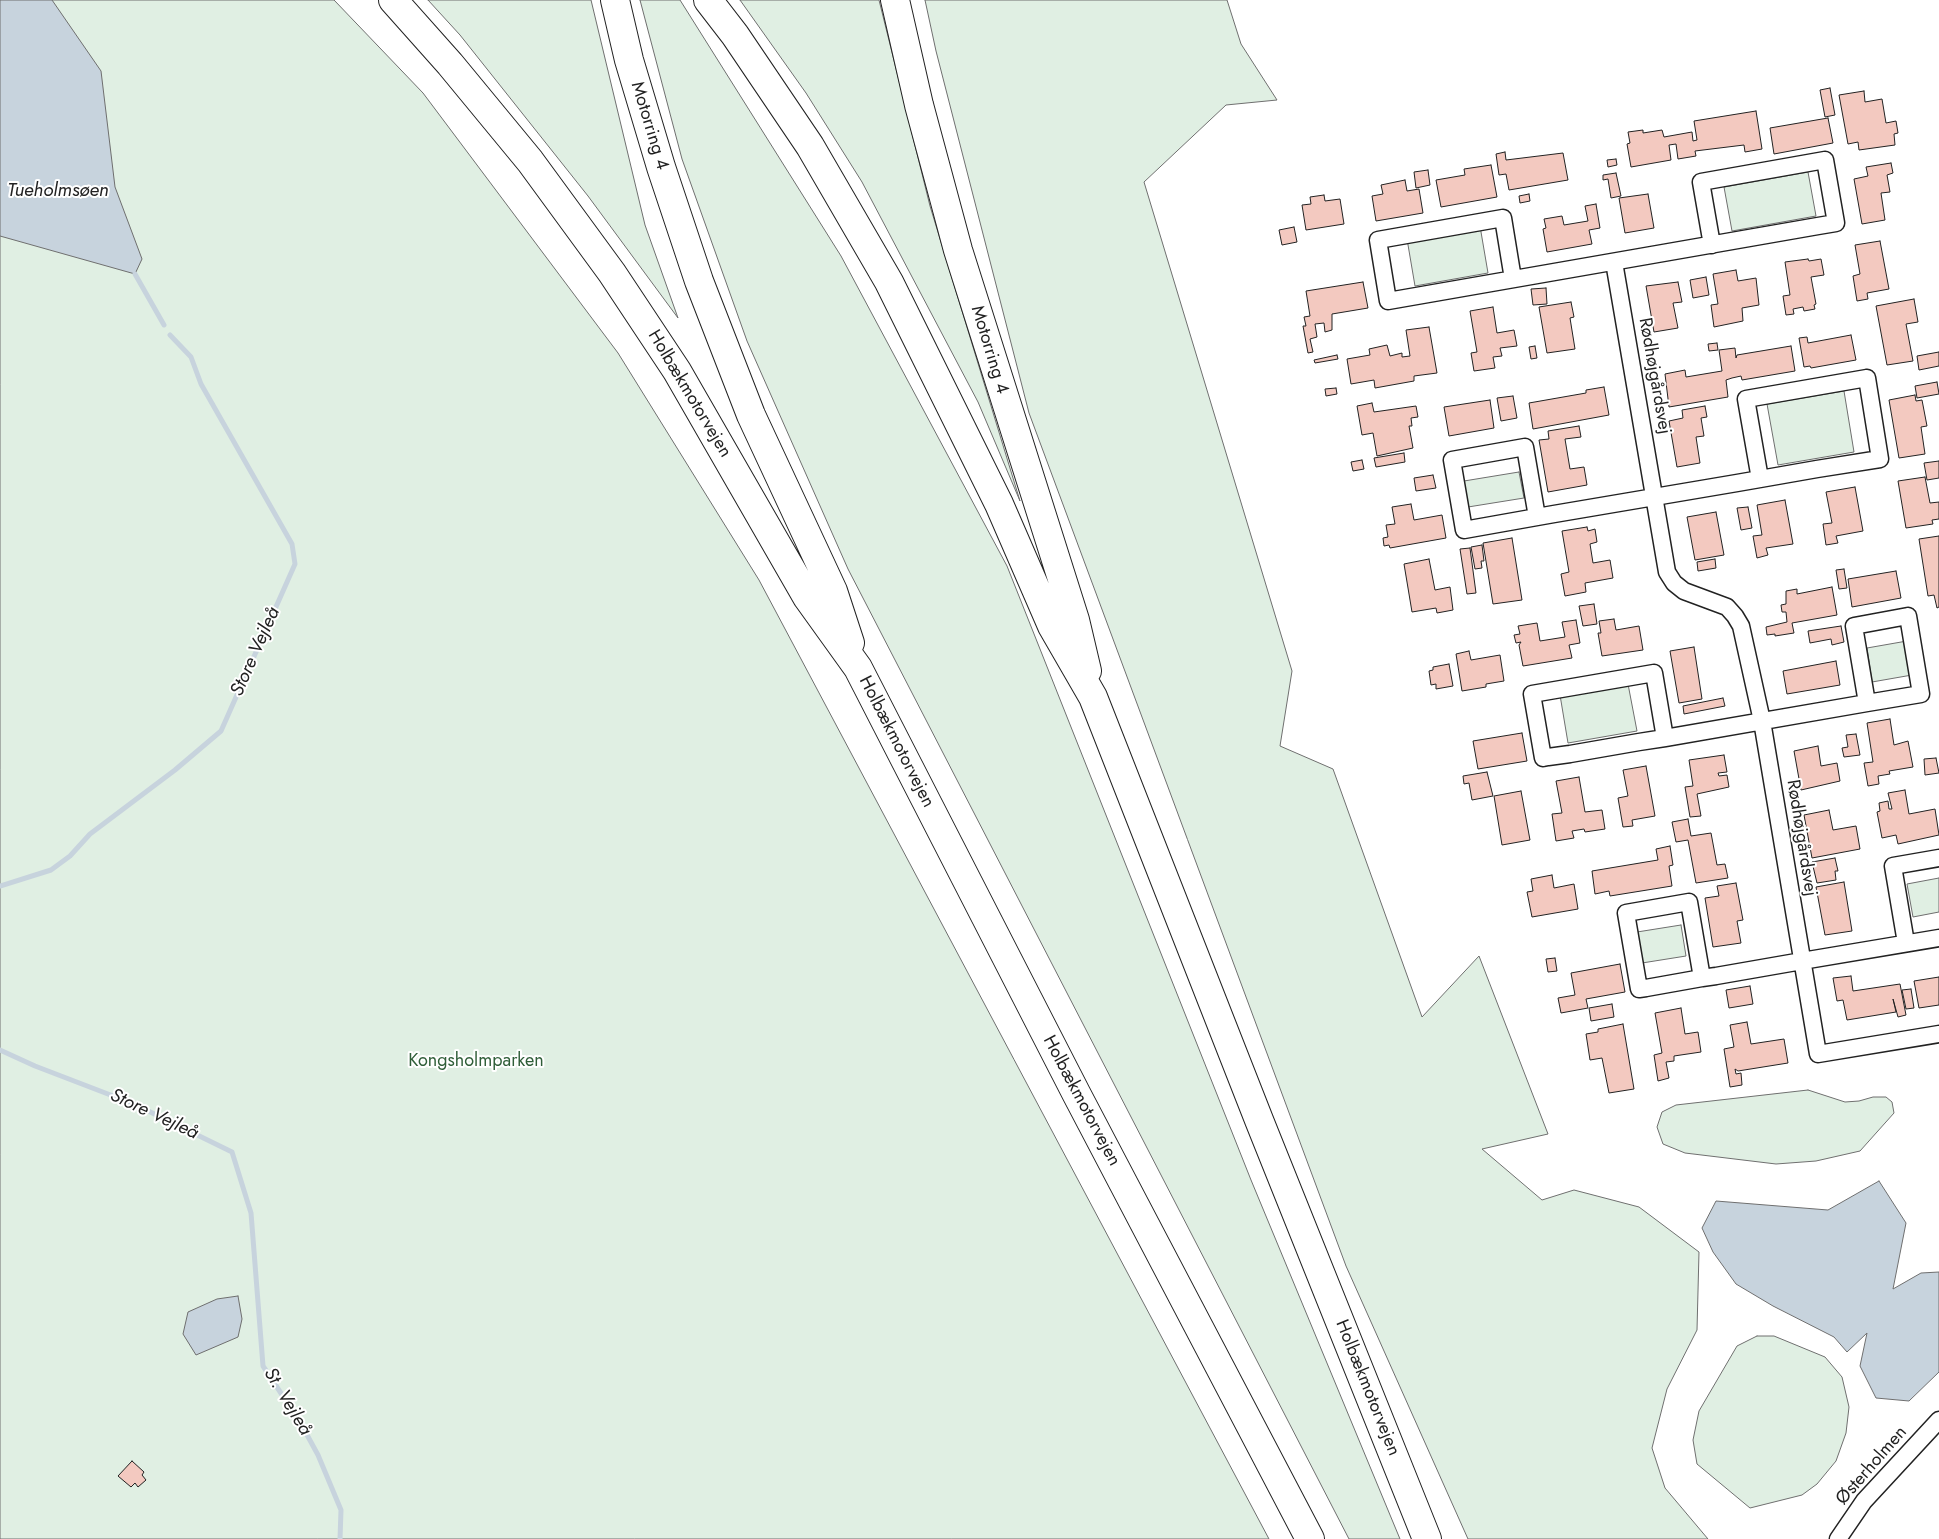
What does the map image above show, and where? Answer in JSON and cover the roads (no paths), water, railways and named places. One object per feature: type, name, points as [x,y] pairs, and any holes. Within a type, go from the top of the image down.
[{"type":"highway","name":"Holbækmotorvejen","points":[[393,0],[450,64],[530,161],[612,273],[677,371],[807,597],[858,668],[1076,1093],[1310,1539]]},
{"type":"highway","name":"Motorring 4","points":[[615,0],[629,60],[660,167],[699,281],[752,415],[833,591],[858,668]]},
{"type":"highway","name":"Holbækmotorvejen","points":[[708,0],[735,35],[810,146],[889,282],[999,504],[1052,626],[1092,697],[1427,1539]]},
{"type":"highway","name":"Motorring 4","points":[[895,0],[919,105],[958,250],[1075,620],[1092,697]]},
{"type":"street","points":[[1513,279],[1502,218],[1378,240],[1388,301],[1836,223],[1825,160],[1701,182],[1712,244]]},
{"type":"street","name":"Rødhøjgårdsvej","points":[[1614,262],[1667,572],[1674,583],[1684,591],[1727,607],[1736,616],[1741,626],[1762,721],[1818,1054],[1939,1034]]},
{"type":"street","points":[[1537,517],[1525,447],[1452,460],[1464,530],[1880,459],[1867,378],[1746,399],[1760,479]]},
{"type":"street","points":[[1665,738],[1654,673],[1532,694],[1543,758],[1665,738],[1921,694],[1908,616],[1854,626],[1867,703]]},
{"type":"street","points":[[1906,943],[1893,866],[1939,858]]},
{"type":"street","points":[[1702,978],[1689,902],[1626,913],[1639,989],[1939,938]]},
{"type":"street","name":"Østerholmen","points":[[1838,1539],[1864,1501],[1939,1420]]},
{"type":"water","name":"Tueholmsøen","points":[[0,0],[52,0],[101,71],[115,187],[142,259],[135,274],[0,236]]},
{"type":"water","points":[[1879,1181],[1906,1223],[1893,1289],[1921,1273],[1939,1272],[1939,1372],[1909,1401],[1876,1398],[1860,1366],[1867,1333],[1847,1352],[1834,1337],[1773,1306],[1736,1284],[1713,1252],[1702,1228],[1716,1201],[1828,1210]]},
{"type":"water","points":[[238,1296],[242,1319],[238,1337],[196,1355],[183,1334],[188,1312],[217,1299]]},
{"type":"waterway","name":"Store Vejleå","points":[[135,274],[164,325]]},
{"type":"waterway","name":"Store Vejleå","points":[[0,886],[51,870],[70,856],[90,834],[175,770],[221,731],[295,564],[292,544],[201,384],[191,357],[170,335]]},
{"type":"waterway","name":"Store Vejleå","points":[[0,1050],[35,1066],[134,1104],[232,1152],[251,1213],[263,1366],[300,1422],[318,1455],[341,1510],[340,1539]]},
{"type":"park label","name":"Kongsholmparken","points":[[476,1062]]},
{"type":"water label","name":"St. Vejleå","points":[[287,1402]]}]
